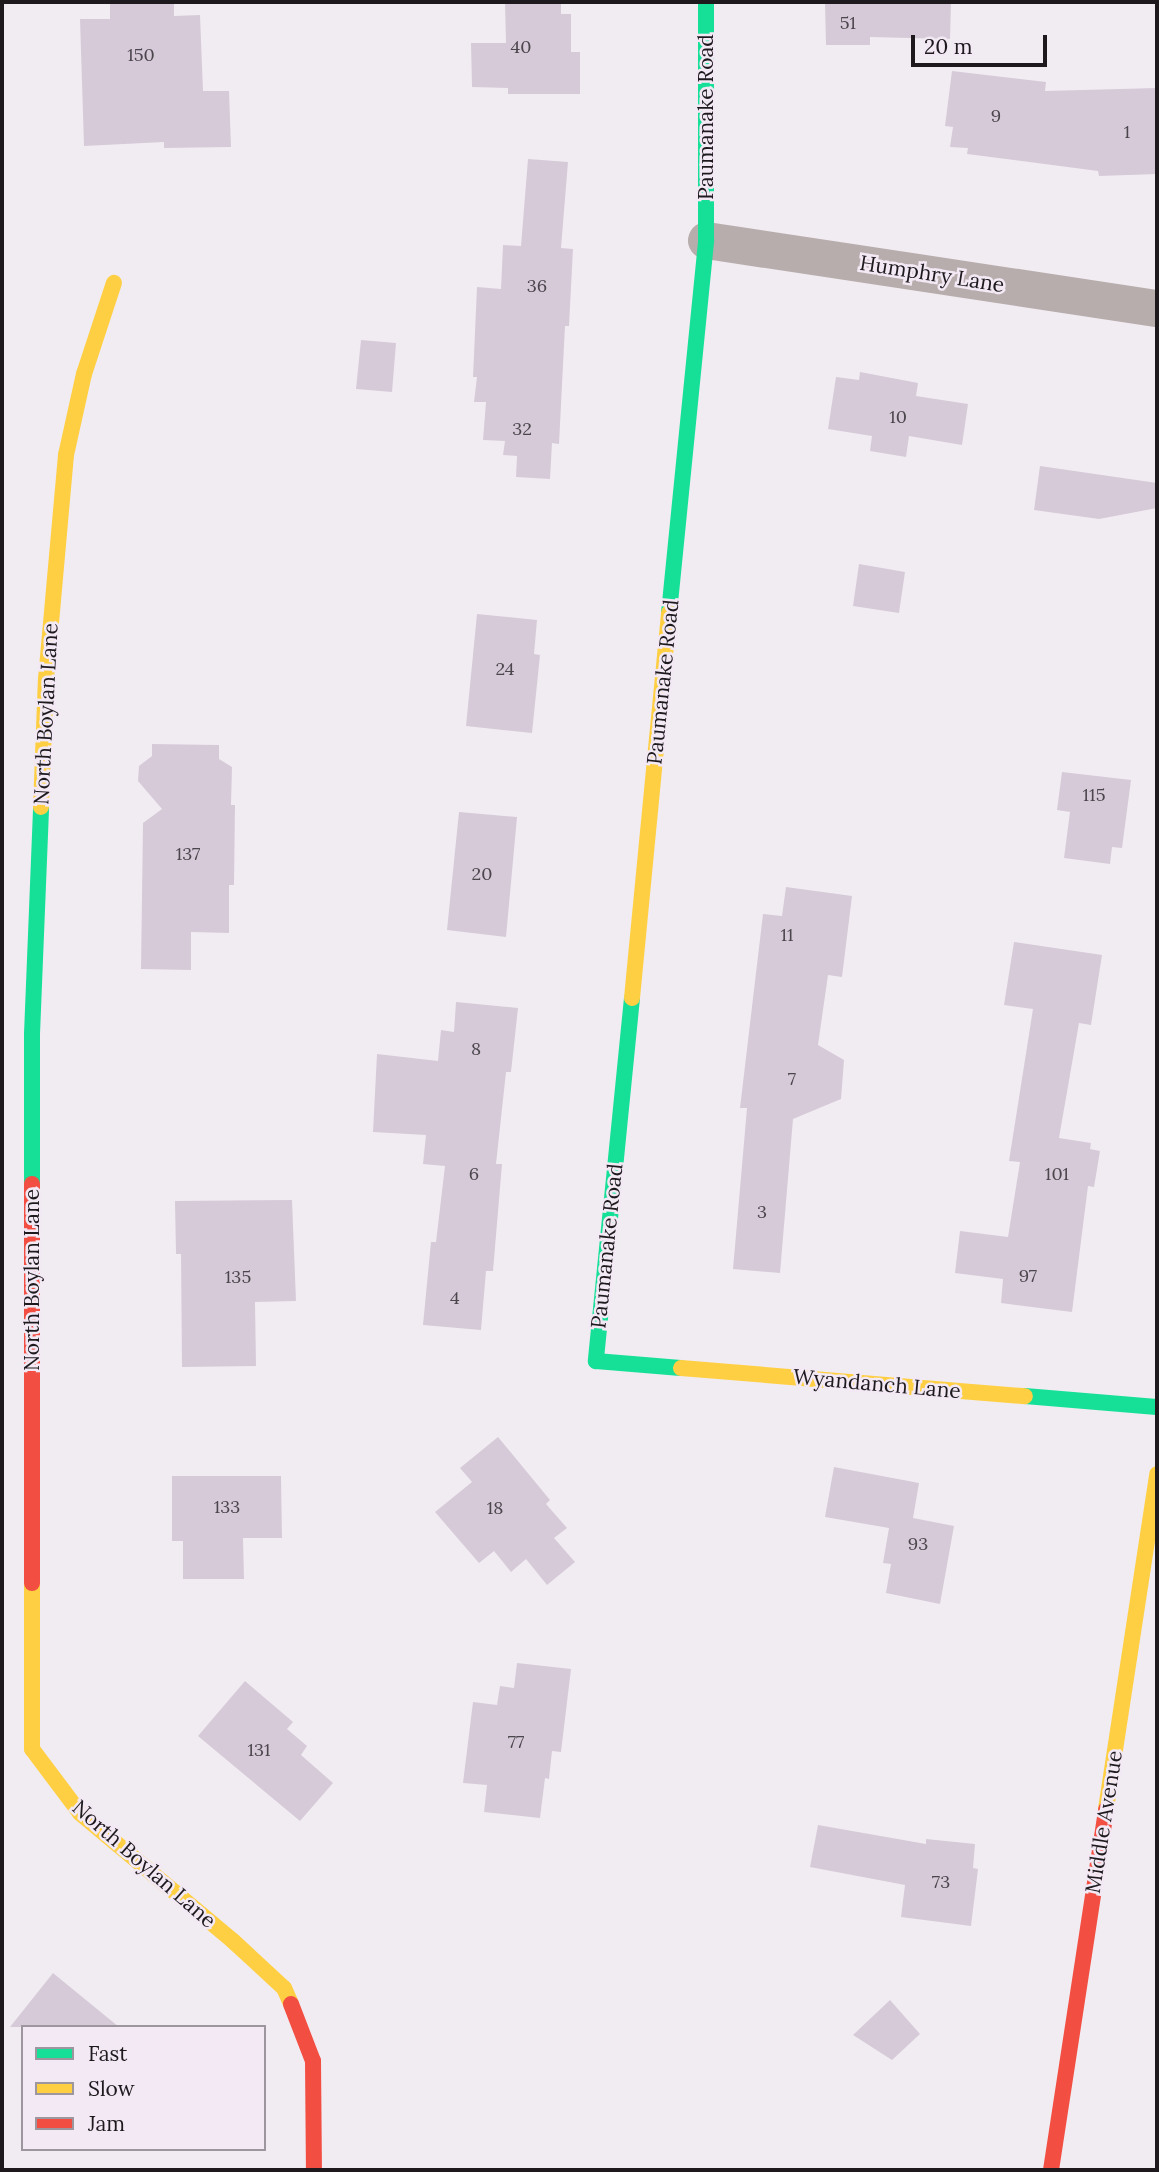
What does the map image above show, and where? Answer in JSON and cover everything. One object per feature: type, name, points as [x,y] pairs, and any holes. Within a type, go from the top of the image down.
[{"type":"street","name":"Paumanake Road","points":[[596,1361],[706,240],[706,2]]},
{"type":"street","name":"Humphry Lane","points":[[706,240],[1157,308]]},
{"type":"street","name":"North Boylan Lane","points":[[114,283],[84,374],[66,455],[46,679],[32,1034],[32,1749],[80,1813],[233,1941],[284,1988],[313,2061],[314,2170]]},
{"type":"street","name":"Wyandanch Lane","points":[[596,1361],[1157,1407]]},
{"type":"street","name":"Middle Avenue","points":[[1051,2170],[1157,1475]]},
{"type":"building","points":[[110,2],[174,2],[174,16],[200,15],[203,91],[229,91],[231,147],[164,148],[164,142],[84,146],[80,19],[110,19]]},
{"type":"building","points":[[505,2],[561,2],[561,14],[571,14],[571,52],[580,52],[580,94],[508,94],[508,88],[472,87],[471,43],[506,43]]},
{"type":"building","points":[[825,2],[951,2],[950,39],[870,37],[870,45],[826,45]]},
{"type":"building","points":[[952,71],[1046,82],[1045,91],[1157,88],[1157,174],[1099,176],[1098,171],[967,154],[968,148],[950,147],[953,127],[945,126]]},
{"type":"building","points":[[528,159],[568,162],[561,248],[573,249],[569,326],[565,326],[559,444],[552,443],[550,479],[516,477],[517,456],[503,455],[505,441],[483,440],[486,402],[474,402],[477,377],[473,377],[477,287],[501,289],[503,245],[521,246]]},
{"type":"building","points":[[361,340],[396,343],[392,392],[356,389]]},
{"type":"building","points":[[860,372],[918,383],[916,396],[968,404],[962,445],[909,436],[906,457],[870,451],[872,436],[828,429],[836,377],[859,380]]},
{"type":"building","points":[[1040,466],[1157,483],[1157,508],[1099,519],[1034,510]]},
{"type":"building","points":[[859,564],[905,572],[899,613],[853,606]]},
{"type":"building","points":[[477,614],[537,620],[534,654],[540,655],[532,733],[466,726]]},
{"type":"building","points":[[152,744],[219,745],[219,759],[232,767],[231,805],[235,805],[234,885],[229,885],[229,933],[191,932],[191,970],[141,969],[143,823],[162,809],[138,781],[139,766],[152,756]]},
{"type":"building","points":[[1062,772],[1131,780],[1122,848],[1112,847],[1110,864],[1064,858],[1070,812],[1057,810]]},
{"type":"building","points":[[459,812],[517,817],[506,937],[447,930]]},
{"type":"building","points":[[786,887],[852,896],[842,977],[828,975],[818,1045],[844,1060],[841,1099],[793,1119],[780,1273],[733,1269],[747,1108],[740,1108],[763,914],[782,916]]},
{"type":"building","points":[[1014,942],[1102,955],[1091,1025],[1079,1023],[1059,1138],[1091,1143],[1090,1149],[1100,1151],[1094,1187],[1088,1186],[1072,1312],[1001,1303],[1003,1279],[955,1273],[960,1231],[1008,1237],[1020,1162],[1009,1161],[1033,1009],[1004,1005]]},
{"type":"building","points":[[456,1002],[518,1008],[511,1072],[506,1072],[496,1164],[502,1164],[493,1271],[486,1271],[481,1330],[423,1325],[431,1242],[436,1242],[445,1166],[423,1164],[426,1135],[373,1132],[377,1054],[438,1061],[441,1030],[454,1032]]},
{"type":"building","points":[[292,1200],[296,1301],[255,1302],[256,1366],[182,1367],[181,1254],[176,1254],[175,1201]]},
{"type":"building","points":[[498,1437],[550,1500],[546,1504],[567,1528],[554,1538],[575,1562],[547,1585],[526,1559],[511,1572],[494,1551],[479,1563],[435,1512],[472,1482],[460,1468]]},
{"type":"building","points":[[834,1467],[919,1483],[913,1518],[954,1526],[940,1604],[886,1593],[891,1564],[883,1563],[889,1528],[825,1517]]},
{"type":"building","points":[[172,1476],[281,1476],[282,1538],[243,1538],[244,1579],[183,1579],[183,1541],[172,1541]]},
{"type":"building","points":[[517,1663],[571,1669],[561,1752],[552,1751],[549,1779],[545,1778],[540,1818],[484,1812],[487,1785],[463,1783],[473,1702],[497,1705],[500,1686],[514,1688]]},
{"type":"building","points":[[245,1681],[293,1722],[287,1729],[307,1746],[301,1755],[333,1783],[300,1821],[198,1736]]},
{"type":"building","points":[[818,1825],[926,1844],[926,1839],[975,1844],[973,1868],[978,1869],[971,1926],[901,1917],[905,1885],[810,1867]]},
{"type":"building","points":[[53,1973],[117,2025],[21,2025],[10,2027]]},
{"type":"building","points":[[890,2000],[920,2034],[892,2060],[853,2035]]},
{"type":"traffic: fast","points":[[669,613],[706,240],[706,2]]},
{"type":"traffic: fast","points":[[32,1184],[32,1034],[41,807]]},
{"type":"traffic: fast","points":[[632,998],[596,1361],[681,1368]]},
{"type":"traffic: fast","points":[[1025,1396],[1157,1407]]},
{"type":"traffic: slow","points":[[41,807],[46,679],[66,455],[84,374],[114,283]]},
{"type":"traffic: slow","points":[[632,998],[669,613]]},
{"type":"traffic: slow","points":[[681,1368],[1025,1396]]},
{"type":"traffic: slow","points":[[1106,1809],[1157,1474]]},
{"type":"traffic: slow","points":[[32,1583],[32,1749],[80,1813],[233,1941],[284,1988],[291,2004]]},
{"type":"traffic: jam","points":[[32,1184],[32,1583]]},
{"type":"traffic: jam","points":[[1051,2170],[1106,1809]]},
{"type":"traffic: jam","points":[[291,2004],[313,2061],[314,2170]]}]
